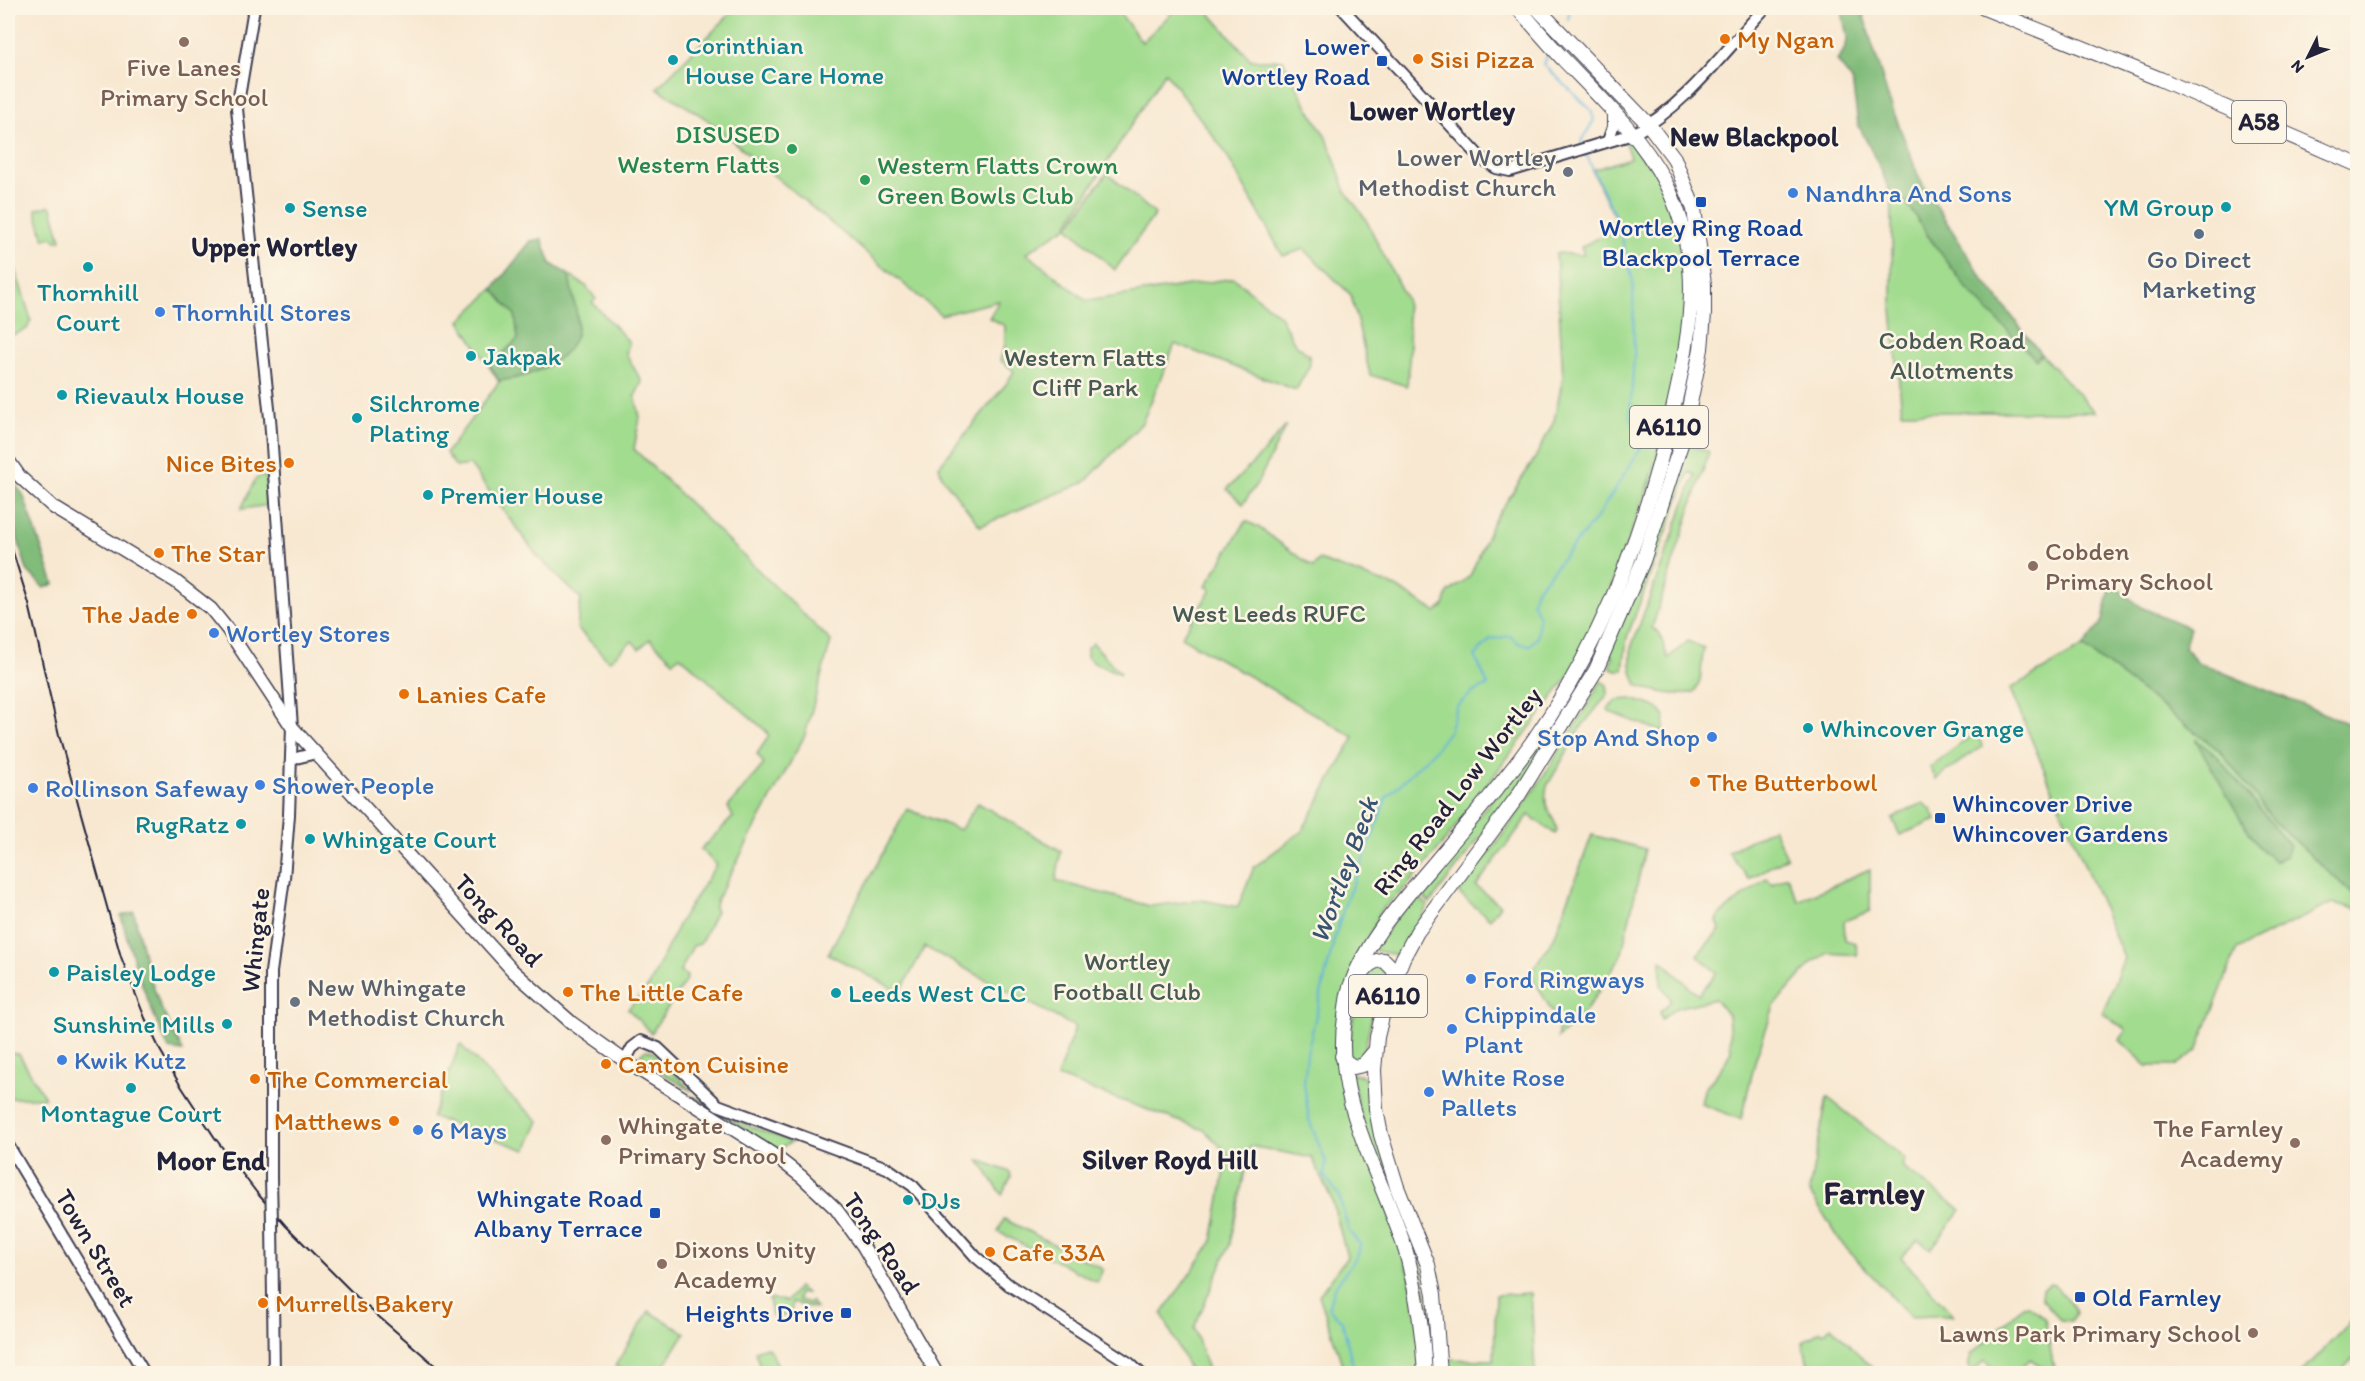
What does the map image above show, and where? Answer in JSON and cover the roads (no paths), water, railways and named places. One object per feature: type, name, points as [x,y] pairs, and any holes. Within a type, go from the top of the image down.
[{"type":"main road","name":"Ring Road Low Wortley","points":[[1425,1374],[1417,1298],[1406,1253],[1383,1189],[1357,1128],[1348,1092],[1342,1056],[1344,1023],[1350,987],[1365,955],[1399,905],[1533,741],[1600,628],[1629,560],[1657,473],[1686,350],[1691,285],[1682,223],[1657,168],[1633,134],[1518,8]]},
{"type":"main road","name":"Ring Road Low Wortley","points":[[1440,1374],[1434,1294],[1428,1265],[1397,1187],[1381,1135],[1376,1109],[1375,1052],[1386,1000],[1403,958],[1417,932],[1518,796],[1596,670],[1643,561],[1683,438],[1701,349],[1704,284],[1694,208],[1674,158],[1649,125],[1537,8]]},
{"type":"main road","name":"A58","points":[[1984,8],[2160,79],[2358,165]]},
{"type":"main road","points":[[1631,106],[1635,118],[1633,134]]},
{"type":"main road","name":"A6110","points":[[1649,125],[1650,148],[1657,168]]},
{"type":"main road","name":"Tong Road","points":[[8,460],[20,477],[53,507],[175,581],[211,609],[228,630],[292,727],[513,971],[572,1023],[625,1061],[771,1153],[800,1175],[836,1209],[863,1246],[937,1374]]},
{"type":"main road","points":[[1571,679],[1587,671],[1596,670]]},
{"type":"main road","points":[[1350,987],[1368,965],[1376,960],[1384,960],[1390,965],[1396,978]]},
{"type":"main road","points":[[1342,1056],[1354,1067],[1363,1065],[1375,1052]]},
{"type":"street","name":"Whingate","points":[[254,8],[237,109],[270,418],[292,727],[284,878],[271,972],[274,1374]]},
{"type":"street","points":[[1342,8],[1480,157],[1503,170],[1525,168],[1582,148],[1633,134],[1649,125],[1690,90],[1765,8]]},
{"type":"street","points":[[1608,141],[1614,127],[1613,111]]},
{"type":"street","points":[[291,759],[316,753]]},
{"type":"street","points":[[625,1061],[632,1048],[641,1041],[650,1044],[658,1048],[718,1105],[887,1168],[913,1186],[976,1257],[1009,1285],[1129,1363],[1141,1374]]},
{"type":"street","name":"Town Street","points":[[8,1145],[146,1374]]},
{"type":"waterway","name":"Wortley Beck","points":[[1568,20],[1570,8]]},
{"type":"waterway","name":"Wortley Beck","points":[[1548,55],[1543,64],[1591,110],[1594,120],[1581,142],[1583,147]]},
{"type":"waterway","name":"Wortley Beck","points":[[1355,1374],[1342,1321],[1328,1308],[1334,1288],[1358,1255],[1360,1244],[1349,1232],[1339,1195],[1324,1176],[1326,1162],[1309,1120],[1304,1084],[1307,1053],[1346,900],[1386,798],[1432,753],[1449,731],[1457,706],[1472,693],[1488,685],[1475,656],[1491,639],[1510,636],[1520,644],[1530,645],[1537,638],[1539,617],[1532,601],[1536,590],[1598,516],[1641,448],[1642,438],[1630,415],[1634,356],[1633,281],[1617,220],[1585,152]]},
{"type":"railway","points":[[8,536],[29,604],[59,735],[121,957],[160,1050],[215,1138],[257,1193],[286,1226],[363,1303],[445,1374]]},
{"type":"place","name":"My Ngan","points":[[1725,39]]},
{"type":"place","name":"Five Lanes Primary School","points":[[184,42]]},
{"type":"place","name":"Sisi Pizza","points":[[1418,59]]},
{"type":"place","name":"Corinthian House Care Home","points":[[673,60]]},
{"type":"place","name":"Lower Wortley Road","points":[[1382,61]]},
{"type":"place","name":"DISUSED Western Flatts","points":[[792,149]]},
{"type":"place","name":"Lower Wortley Methodist Church","points":[[1568,172]]},
{"type":"place","name":"Western Flatts Crown Green Bowls Club","points":[[865,180]]},
{"type":"place","name":"Nandhra And Sons","points":[[1793,193]]},
{"type":"place","name":"Wortley Ring Road Blackpool Terrace","points":[[1701,202]]},
{"type":"place","name":"YM Group","points":[[2226,207]]},
{"type":"place","name":"Sense","points":[[290,208]]},
{"type":"place","name":"Go Direct Marketing","points":[[2199,234]]},
{"type":"place","name":"Thornhill Court","points":[[88,267]]},
{"type":"place","name":"Thornhill Stores","points":[[160,312]]},
{"type":"place","name":"Jakpak","points":[[471,356]]},
{"type":"place","name":"Rievaulx House","points":[[62,395]]},
{"type":"place","name":"Silchrome Plating","points":[[357,418]]},
{"type":"place","name":"Nice Bites","points":[[289,463]]},
{"type":"place","name":"Premier House","points":[[428,495]]},
{"type":"place","name":"The Star","points":[[159,553]]},
{"type":"place","name":"Cobden Primary School","points":[[2033,566]]},
{"type":"place","name":"The Jade","points":[[192,614]]},
{"type":"place","name":"Wortley Stores","points":[[214,633]]},
{"type":"place","name":"Lanies Cafe","points":[[404,694]]},
{"type":"place","name":"Whincover Grange","points":[[1808,728]]},
{"type":"place","name":"Stop And Shop","points":[[1712,737]]},
{"type":"place","name":"The Butterbowl","points":[[1695,782]]},
{"type":"place","name":"Shower People","points":[[260,785]]},
{"type":"place","name":"Rollinson Safeway","points":[[33,788]]},
{"type":"place","name":"Whincover Drive Whincover Gardens","points":[[1940,818]]},
{"type":"place","name":"RugRatz","points":[[241,824]]},
{"type":"place","name":"Whingate Court","points":[[310,839]]},
{"type":"place","name":"Paisley Lodge","points":[[54,972]]},
{"type":"place","name":"Ford Ringways","points":[[1471,979]]},
{"type":"place","name":"The Little Cafe","points":[[568,992]]},
{"type":"place","name":"Leeds West CLC","points":[[836,993]]},
{"type":"place","name":"New Whingate Methodist Church","points":[[295,1002]]},
{"type":"place","name":"Sunshine Mills","points":[[227,1024]]},
{"type":"place","name":"Chippindale Plant","points":[[1452,1029]]},
{"type":"place","name":"Kwik Kutz","points":[[62,1060]]},
{"type":"place","name":"Canton Cuisine","points":[[606,1064]]},
{"type":"place","name":"The Commercial","points":[[255,1079]]},
{"type":"place","name":"Montague Court","points":[[131,1088]]},
{"type":"place","name":"White Rose Pallets","points":[[1429,1092]]},
{"type":"place","name":"Matthews","points":[[394,1121]]},
{"type":"place","name":"6 Mays","points":[[418,1130]]},
{"type":"place","name":"Whingate Primary School","points":[[606,1140]]},
{"type":"place","name":"The Farnley Academy","points":[[2295,1143]]},
{"type":"place","name":"DJs","points":[[908,1200]]},
{"type":"place","name":"Whingate Road Albany Terrace","points":[[655,1213]]},
{"type":"place","name":"Cafe 33A","points":[[990,1252]]},
{"type":"place","name":"Dixons Unity Academy","points":[[662,1264]]},
{"type":"place","name":"Old Farnley","points":[[2080,1297]]},
{"type":"place","name":"Murrells Bakery","points":[[263,1303]]},
{"type":"place","name":"Heights Drive","points":[[846,1313]]},
{"type":"place","name":"Lawns Park Primary School","points":[[2253,1333]]},
{"type":"district","name":"Lower Wortley","points":[[1432,111]]},
{"type":"district","name":"New Blackpool","points":[[1754,137]]},
{"type":"district","name":"Upper Wortley","points":[[274,247]]},
{"type":"district","name":"Silver Royd Hill","points":[[1170,1160]]},
{"type":"district","name":"Moor End","points":[[211,1161]]},
{"type":"district","name":"Farnley","points":[[1874,1193]]},
{"type":"park label","name":"Cobden Road Allotments","points":[[1952,355]]},
{"type":"park label","name":"Western Flatts Cliff Park","points":[[1085,372]]},
{"type":"park label","name":"West Leeds RUFC","points":[[1269,613]]},
{"type":"park label","name":"Wortley Football Club","points":[[1127,976]]}]
